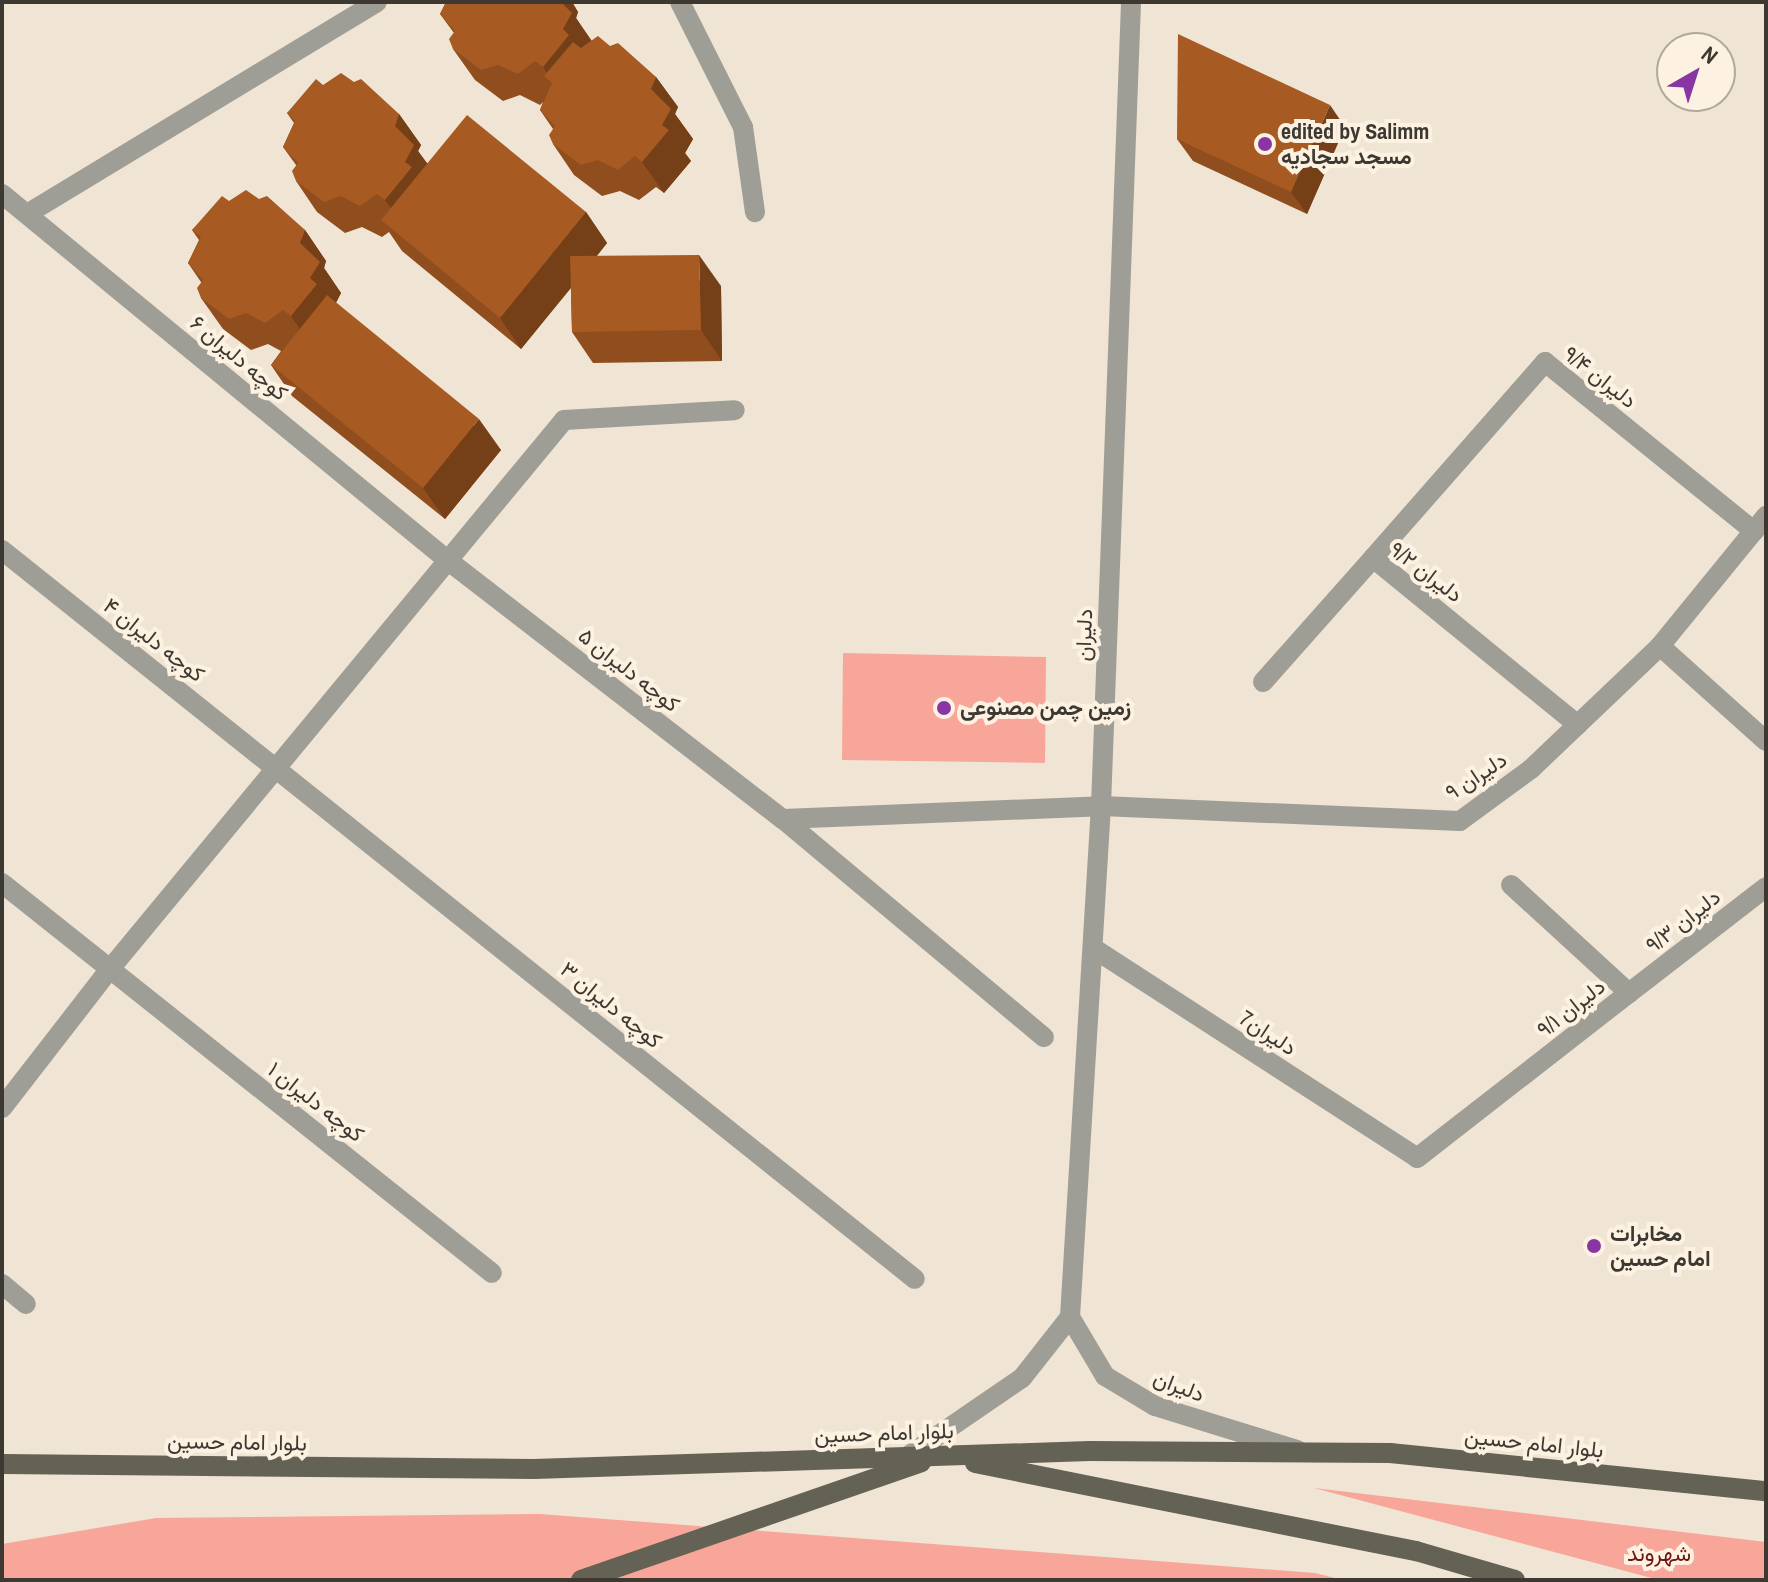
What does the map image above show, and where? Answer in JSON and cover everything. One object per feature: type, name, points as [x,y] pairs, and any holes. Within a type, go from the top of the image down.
[{"type":"main road","name":"بلوار امام حسین","points":[[2,1464],[534,1469],[939,1455],[1390,1453],[1766,1491]]},
{"type":"main road","points":[[581,1580],[939,1455],[1416,1551],[1515,1580]]},
{"type":"street","points":[[27,214],[377,2]]},
{"type":"street","points":[[680,2],[743,127],[755,212]]},
{"type":"street","name":"دلیران","points":[[1131,2],[1101,806],[1070,1317],[1105,1376],[1155,1406],[1305,1452]]},
{"type":"street","name":"کوچه دلیران ۶","points":[[2,194],[446,559]]},
{"type":"street","name":"دلیران ۹/۴","points":[[1373,558],[1545,362],[1760,524]]},
{"type":"street","points":[[2,1108],[110,969],[564,420],[735,410]]},
{"type":"street","name":"دلیران ۹","points":[[1101,806],[1460,821],[1531,769],[1660,646],[1760,524]]},
{"type":"street","name":"کوچه دلیران ۴","points":[[2,550],[277,768]]},
{"type":"street","name":"دلیران ۹/۲","points":[[1263,682],[1373,558],[1578,725]]},
{"type":"street","name":"کوچه دلیران ۵","points":[[446,559],[783,819],[1044,1037]]},
{"type":"street","points":[[1660,646],[1766,741]]},
{"type":"street","name":"کوچه دلیران ۳","points":[[277,768],[915,1279]]},
{"type":"street","points":[[783,819],[1101,806]]},
{"type":"street","name":"کوچه دلیران ۱","points":[[2,883],[492,1273]]},
{"type":"street","name":"دلیران ۹/۱","points":[[1417,1158],[1629,993],[1511,885]]},
{"type":"street","name":"دلیران ۹/۳","points":[[1629,993],[1766,887]]},
{"type":"street","name":"دلیران7","points":[[1093,948],[1417,1158]]},
{"type":"street","points":[[2,1284],[26,1304]]},
{"type":"street","points":[[908,1456],[1022,1378],[1070,1317]]},
{"type":"green space","name":"زمین چمن مصنوعی","points":[[843,653],[1046,657],[1045,763],[842,760]]},
{"type":"green space","name":"شهروند","points":[[1314,1488],[1766,1542],[1766,1580],[1659,1580]]},
{"type":"green space","points":[[540,1514],[1315,1573],[1343,1580],[2,1580],[2,1544],[156,1518]]},
{"type":"building","points":[[446,2],[561,2],[572,13],[563,29],[569,35],[543,67],[535,61],[518,74],[498,65],[481,70],[453,49],[449,39],[455,31],[440,14]]},
{"type":"building","name":"edited by Salimm مسجد سجادیه","points":[[1178,34],[1330,105],[1291,192],[1177,139]]},
{"type":"building","points":[[598,36],[610,46],[618,43],[656,77],[651,89],[671,109],[662,125],[669,130],[642,162],[635,156],[618,170],[598,160],[581,165],[553,144],[549,135],[555,126],[540,110],[552,83],[544,76],[573,42],[581,48]]},
{"type":"building","points":[[341,73],[354,82],[361,79],[399,114],[395,126],[414,145],[405,162],[412,167],[385,200],[377,194],[360,206],[341,196],[324,202],[296,181],[292,171],[298,163],[283,147],[295,121],[287,113],[316,79],[323,85]]},
{"type":"building","points":[[467,115],[586,212],[500,318],[381,220]]},
{"type":"building","points":[[246,190],[259,199],[267,196],[305,230],[300,243],[320,262],[310,278],[317,284],[291,316],[283,310],[265,323],[246,313],[229,319],[201,298],[197,288],[203,280],[188,263],[201,237],[192,230],[222,196],[229,201]]},
{"type":"building","points":[[699,255],[701,330],[572,332],[570,256]]},
{"type":"building","points":[[327,295],[479,419],[423,488],[271,365]]},
{"type":"place","name":"edited by Salimm مسجد سجادیه","points":[[1265,144]]},
{"type":"place","name":"زمین چمن مصنوعی","points":[[944,708]]},
{"type":"place","name":"مخابرات امام حسین","points":[[1594,1246]]}]
